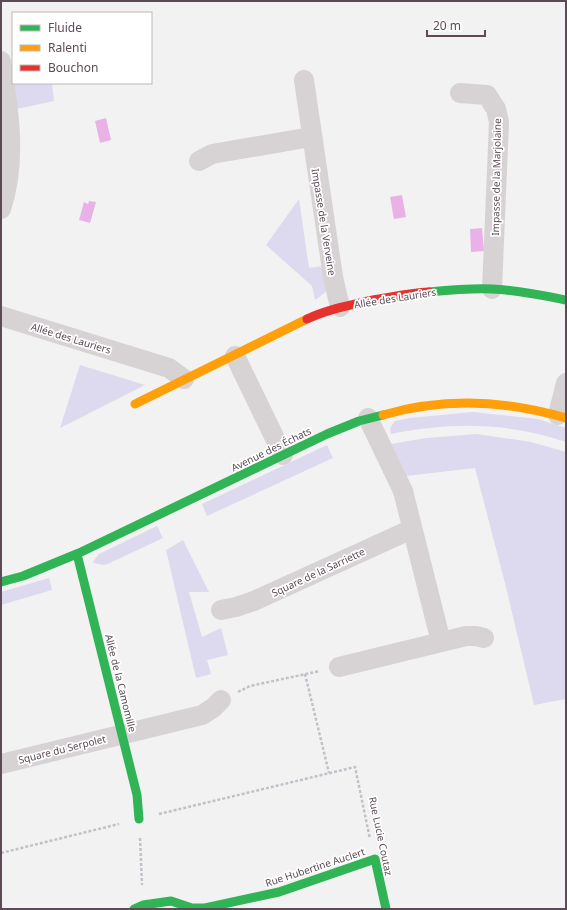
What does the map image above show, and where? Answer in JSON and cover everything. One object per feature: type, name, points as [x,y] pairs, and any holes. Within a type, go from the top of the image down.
[{"type":"street","points":[[1,61],[6,93],[10,138],[10,160],[1,209]]},
{"type":"street","name":"Impasse de la Verveine","points":[[304,80],[311,137],[333,277],[340,307]]},
{"type":"street","name":"Impasse de la Marjolaine","points":[[460,93],[487,95],[496,109],[499,122],[492,289]]},
{"type":"street","points":[[199,161],[212,154],[311,137]]},
{"type":"street","name":"Allée des Lauriers","points":[[135,404],[316,315],[340,307],[411,294],[445,290],[492,289],[566,300]]},
{"type":"street","name":"Allée des Lauriers","points":[[1,316],[169,368],[184,379]]},
{"type":"street","points":[[235,356],[283,455]]},
{"type":"street","points":[[562,417],[566,383]]},
{"type":"street","name":"Avenue des Échats","points":[[1,582],[23,576],[77,554],[327,434],[368,418],[415,407],[469,402],[529,408],[562,417]]},
{"type":"street","points":[[368,418],[403,491],[441,642]]},
{"type":"street","name":"Square de la Sarriette","points":[[221,610],[254,601],[412,529]]},
{"type":"street","name":"Allée de la Camomille","points":[[77,554],[137,795],[139,819]]},
{"type":"street","points":[[339,667],[471,635],[484,638]]},
{"type":"street","name":"Square du Serpolet","points":[[1,764],[202,715],[213,708],[221,700]]},
{"type":"street","name":"Rue Hubertine Auclert","points":[[134,909],[143,905],[171,901],[191,908],[206,908],[279,892],[375,858]]},
{"type":"street","name":"Rue Lucie Coutaz","points":[[375,858],[386,909]]},
{"type":"path","points":[[221,700],[250,686],[339,667]]},
{"type":"path","points":[[1,853],[329,773],[305,674]]},
{"type":"path","name":"Rue Lucie Coutaz","points":[[329,773],[355,767],[375,858]]},
{"type":"path","points":[[139,819],[143,905]]},
{"type":"shaded area","points":[[14,84],[52,84],[54,101],[17,109]]},
{"type":"shaded area","points":[[106,118],[111,140],[100,143],[95,121]]},
{"type":"shaded area","points":[[402,195],[406,217],[394,219],[390,197]]},
{"type":"shaded area","points":[[299,199],[309,268],[323,266],[327,291],[315,300],[312,286],[266,245]]},
{"type":"shaded area","points":[[89,201],[96,202],[90,223],[79,220],[84,202],[88,204]]},
{"type":"shaded area","points":[[482,228],[484,251],[471,252],[470,229]]},
{"type":"shaded area","points":[[80,365],[145,385],[60,428]]},
{"type":"shaded area","points":[[473,412],[538,419],[566,428],[566,442],[544,435],[479,426],[435,427],[391,434],[390,428],[395,421],[410,418]]},
{"type":"shaded area","points":[[477,434],[531,442],[566,452],[566,699],[534,705],[506,587],[475,468],[406,476],[391,444],[426,438]]},
{"type":"shaded area","points":[[327,445],[333,458],[207,516],[202,504]]},
{"type":"shaded area","points":[[157,526],[163,538],[110,563],[104,565],[93,563],[99,554]]},
{"type":"shaded area","points":[[183,540],[209,592],[189,592],[202,637],[221,628],[228,655],[207,660],[211,674],[196,678],[166,550]]},
{"type":"shaded area","points":[[49,578],[52,590],[1,605],[1,592]]},
{"type":"traffic: fast","points":[[429,292],[492,289],[566,300]]},
{"type":"traffic: fast","points":[[1,582],[23,576],[79,553],[327,434],[359,421],[383,415]]},
{"type":"traffic: fast","points":[[77,554],[137,795],[139,819]]},
{"type":"traffic: fast","points":[[134,909],[143,905],[171,901],[192,908],[205,908],[279,892],[375,859],[386,909]]},
{"type":"traffic: slow","points":[[135,404],[307,319]]},
{"type":"traffic: slow","points":[[383,415],[429,405],[475,403],[520,407],[566,418]]},
{"type":"traffic: jam","points":[[307,319],[331,310],[373,300],[429,292]]}]
